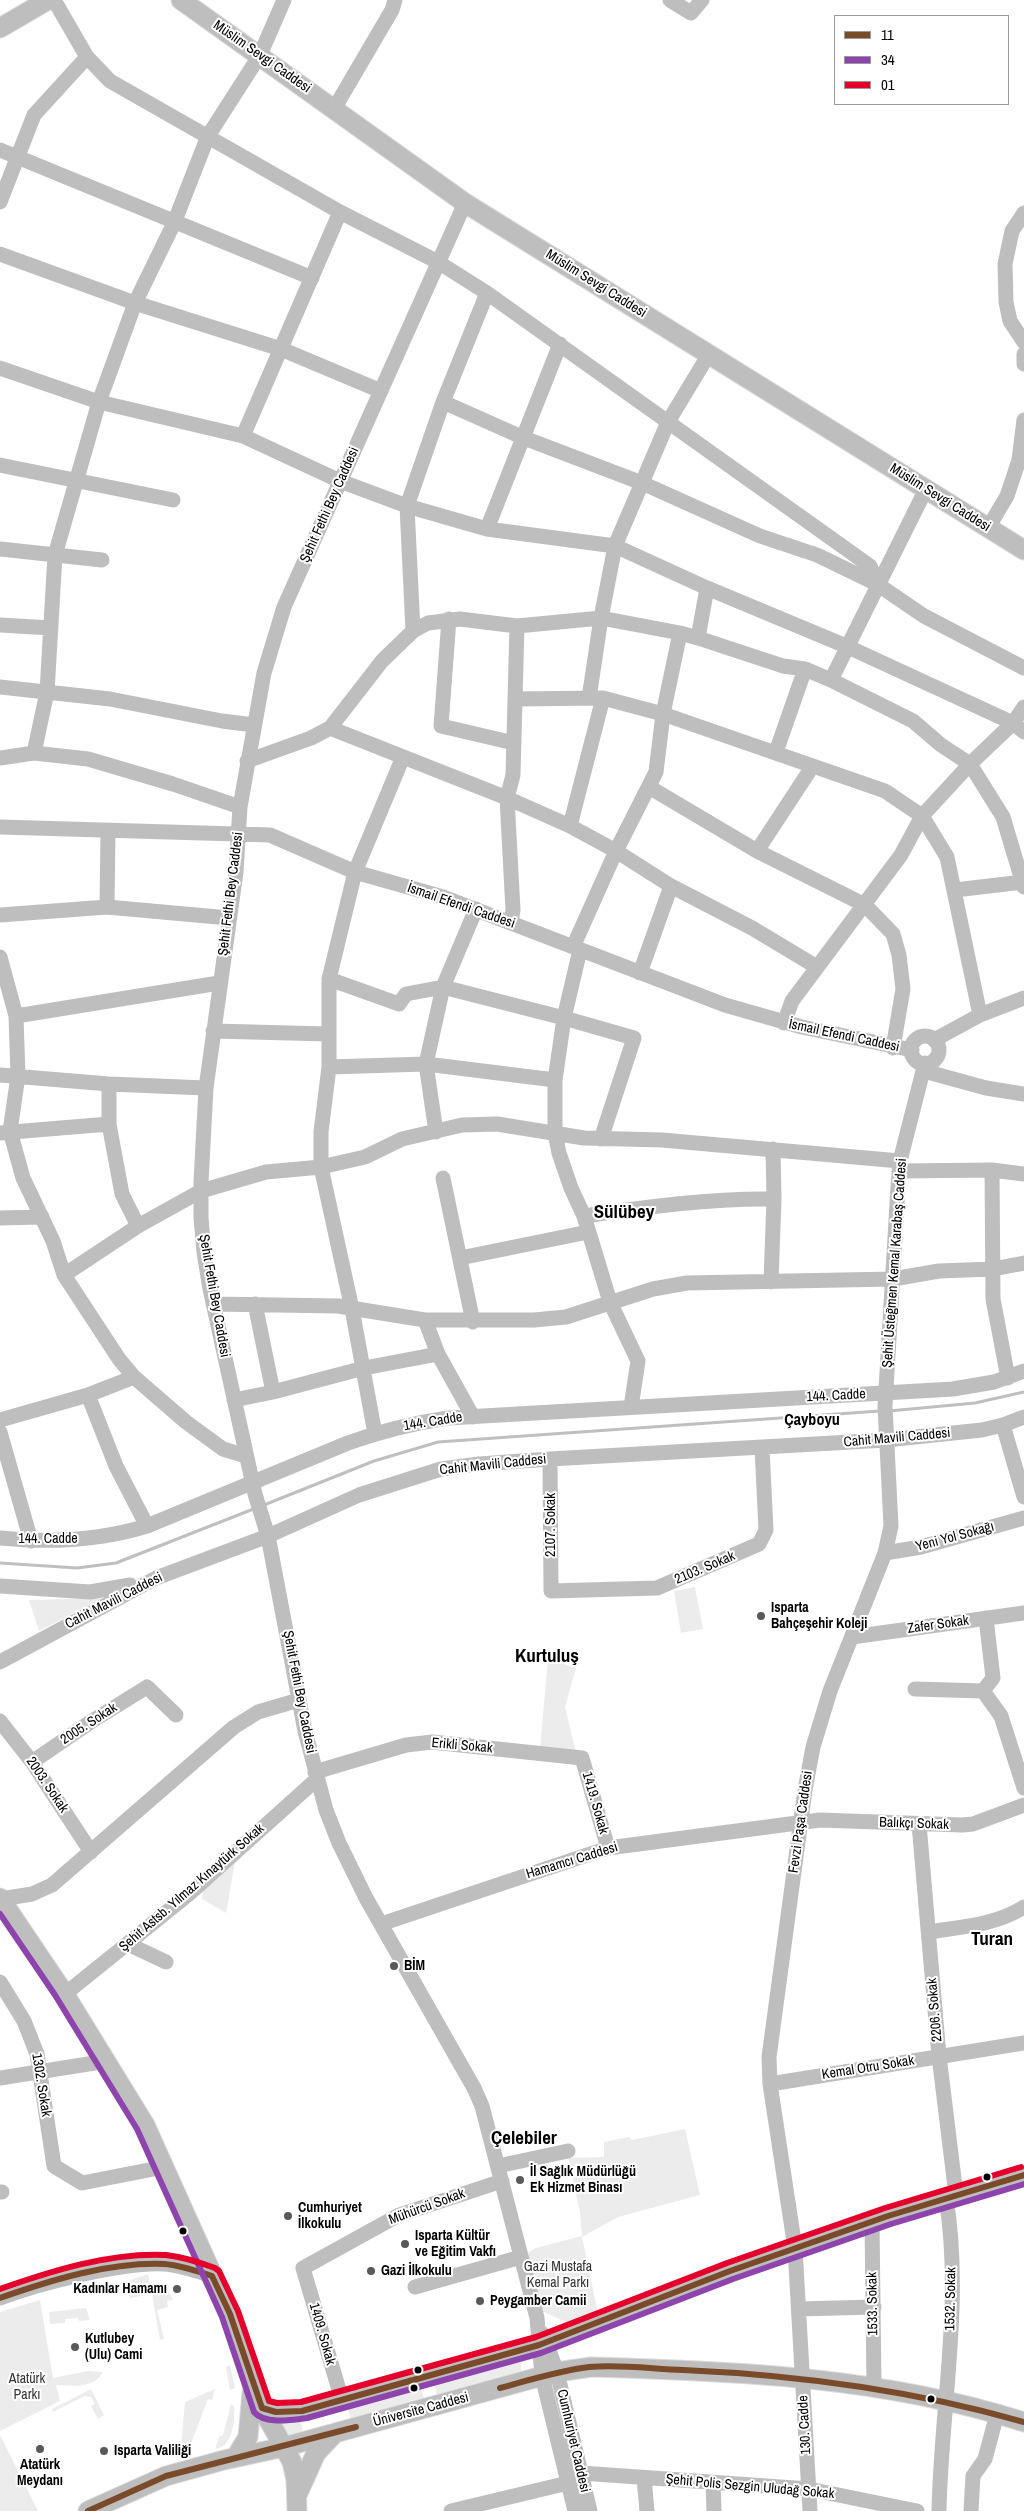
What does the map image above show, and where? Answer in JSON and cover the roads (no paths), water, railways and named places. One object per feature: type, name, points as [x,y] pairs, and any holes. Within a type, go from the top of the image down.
[{"type":"main road","points":[[0,15],[25,0]]},
{"type":"main road","points":[[0,28],[48,0]]},
{"type":"main road","name":"Müslim Sevgi Caddesi","points":[[181,0],[465,202],[1024,550]]},
{"type":"main road","points":[[0,1898],[65,1994],[138,2113],[234,2324],[262,2408],[293,2465],[297,2505]]},
{"type":"main road","points":[[262,2408],[276,2412],[293,2412],[543,2344],[700,2282],[795,2248],[1024,2175]]},
{"type":"main road","name":"Üniversite Caddesi","points":[[88,2511],[166,2476],[236,2457],[284,2447],[550,2374],[591,2367],[803,2377],[874,2387],[946,2401],[1024,2422]]},
{"type":"main road","points":[[236,2457],[244,2448],[250,2431],[252,2382]]},
{"type":"main road","points":[[297,2505],[304,2477],[316,2453],[336,2433]]},
{"type":"street","points":[[54,0],[87,57],[110,81],[340,212],[438,262],[487,293],[870,566],[877,584]]},
{"type":"street","points":[[34,753],[47,692],[55,555],[99,402],[135,303],[174,223],[208,136],[260,56],[284,0]]},
{"type":"street","points":[[334,109],[392,10],[395,0]]},
{"type":"street","points":[[670,0],[678,7],[691,13],[702,0]]},
{"type":"street","points":[[0,202],[16,156],[34,115],[87,57]]},
{"type":"street","points":[[0,150],[312,278]]},
{"type":"street","name":"Şehit Fethi Bey Caddesi","points":[[465,202],[275,629],[247,760],[240,807],[239,834],[229,918],[206,1088],[201,1191],[202,1226],[213,1304],[253,1488],[267,1530],[299,1700],[316,1775],[339,1843],[381,1924],[474,2088],[498,2166],[543,2344]]},
{"type":"street","points":[[244,436],[340,212]]},
{"type":"street","points":[[1024,213],[1012,230],[1005,264],[1006,302],[1010,321],[1024,342]]},
{"type":"street","points":[[0,254],[135,303],[281,350],[381,390]]},
{"type":"street","points":[[412,631],[407,506],[443,402],[487,293]]},
{"type":"street","points":[[488,529],[560,344]]},
{"type":"street","points":[[570,826],[596,698],[601,618],[615,546],[668,422],[709,354]]},
{"type":"street","points":[[1024,354],[1024,364]]},
{"type":"street","points":[[0,368],[99,402],[244,436],[340,481],[407,506],[488,529],[615,546],[707,588],[846,646],[1019,728]]},
{"type":"street","points":[[443,402],[524,438],[642,483],[760,536],[817,556],[877,584],[924,616],[1024,668]]},
{"type":"street","points":[[988,528],[1007,496],[1019,460],[1024,420]]},
{"type":"street","points":[[0,465],[174,500]]},
{"type":"street","points":[[831,680],[846,646],[926,489]]},
{"type":"street","points":[[0,550],[102,560]]},
{"type":"street","points":[[698,638],[707,588]]},
{"type":"street","points":[[247,760],[311,738],[330,728],[382,661],[412,631],[428,623],[449,619],[517,626],[601,618],[680,633],[783,666],[804,669],[831,680],[913,721],[940,745],[970,764],[1003,816],[1020,852],[1024,885],[956,890]]},
{"type":"street","points":[[449,619],[440,726],[514,743]]},
{"type":"street","points":[[0,625],[51,628]]},
{"type":"street","points":[[510,922],[513,903],[508,798],[513,775],[517,626]]},
{"type":"street","points":[[630,1407],[638,1361],[610,1302],[584,1216],[571,1188],[555,1134],[555,1080],[576,948],[616,851],[656,772],[663,714],[680,633]]},
{"type":"street","points":[[776,752],[804,669]]},
{"type":"street","points":[[0,686],[110,699],[222,721],[254,725]]},
{"type":"street","points":[[515,699],[596,698],[663,714],[885,791],[922,816],[947,857],[956,890],[980,1015]]},
{"type":"street","points":[[784,1023],[792,1001],[901,855],[922,816],[970,764],[1019,728],[1024,706]]},
{"type":"street","points":[[330,728],[508,798],[570,826],[616,851],[670,886],[752,928],[816,967]]},
{"type":"street","points":[[0,758],[34,753],[68,755],[112,765],[240,807]]},
{"type":"street","points":[[375,1434],[364,1368],[321,1167],[321,1132],[329,1067],[328,979],[355,872],[403,757]]},
{"type":"street","points":[[757,851],[812,767]]},
{"type":"street","points":[[649,787],[757,851],[864,904],[893,934],[899,955],[903,989],[893,1048]]},
{"type":"street","name":"İsmail Efendi Caddesi","points":[[0,827],[239,834],[278,838],[355,872],[427,892],[476,909],[726,1005],[784,1023],[893,1048],[912,1050]]},
{"type":"street","points":[[107,907],[108,831]]},
{"type":"street","points":[[640,973],[670,886]]},
{"type":"street","points":[[0,915],[107,907],[229,918]]},
{"type":"street","points":[[436,1132],[426,1064],[443,987],[476,909]]},
{"type":"street","points":[[0,957],[16,1016],[18,1076],[5,1132],[23,1178],[42,1216],[64,1274],[119,1359],[134,1378],[193,1428],[223,1448],[246,1456]]},
{"type":"street","points":[[328,979],[399,1004],[406,994],[443,987],[634,1038],[601,1139]]},
{"type":"street","points":[[16,1016],[219,982]]},
{"type":"street","points":[[934,1040],[980,1015],[1024,998]]},
{"type":"street","points":[[213,1031],[328,1034]]},
{"type":"street","points":[[924,1067],[938,1056],[939,1047],[934,1040],[922,1037],[914,1042],[912,1050],[915,1058],[924,1067],[986,1088],[1024,1094]]},
{"type":"street","points":[[329,1067],[426,1064],[555,1080]]},
{"type":"street","name":"Şehit Üsteğmen Kemal Karabaş Caddesi","points":[[885,1400],[900,1166],[924,1067]]},
{"type":"street","points":[[0,1075],[109,1084],[206,1088]]},
{"type":"street","points":[[109,1084],[109,1124],[122,1194],[138,1226]]},
{"type":"street","points":[[5,1132],[109,1124]]},
{"type":"street","points":[[64,1274],[138,1226],[201,1191],[266,1172],[321,1167],[365,1157],[402,1139],[462,1125],[497,1124],[555,1134],[601,1139],[662,1140],[773,1149],[900,1166],[992,1170],[1024,1174]]},
{"type":"street","points":[[770,1282],[774,1199],[773,1149]]},
{"type":"street","points":[[992,1170],[993,1299],[1008,1378]]},
{"type":"street","points":[[443,1178],[473,1322]]},
{"type":"street","points":[[584,1216],[663,1204],[732,1198],[774,1199]]},
{"type":"street","points":[[0,1218],[42,1216]]},
{"type":"street","points":[[460,1258],[588,1232]]},
{"type":"street","points":[[213,1304],[338,1306],[425,1320],[473,1322],[566,1317],[653,1289],[687,1283],[893,1279],[939,1271],[993,1269],[1024,1263]]},
{"type":"street","points":[[255,1304],[274,1392]]},
{"type":"street","points":[[425,1320],[438,1354],[473,1416]]},
{"type":"street","points":[[234,1400],[274,1392],[364,1368],[438,1354]]},
{"type":"street","name":"144. Cadde","points":[[0,1538],[53,1542],[86,1539],[126,1532],[253,1488],[375,1434],[426,1421],[473,1416],[630,1407],[885,1400],[968,1387],[1008,1378],[1024,1371]]},
{"type":"street","points":[[0,1420],[88,1395],[134,1378]]},
{"type":"street","points":[[88,1395],[116,1466],[147,1526]]},
{"type":"street","name":"Fevzi Paşa Caddesi","points":[[795,2248],[770,2084],[770,2036],[808,1769],[821,1717],[885,1553],[892,1514],[885,1400]]},
{"type":"street","name":"Cahit Mavili Caddesi","points":[[0,1662],[156,1578],[267,1530],[359,1495],[432,1472],[460,1466],[550,1459],[762,1448],[886,1435],[982,1430],[1024,1417]]},
{"type":"street","points":[[1003,1425],[1024,1497]]},
{"type":"street","points":[[0,1432],[31,1541]]},
{"type":"street","name":"2103. Sokak","points":[[551,1591],[657,1588],[757,1546],[766,1530],[762,1448]]},
{"type":"street","name":"2107. Sokak","points":[[550,1459],[551,1591]]},
{"type":"street","name":"Yeni Yol Sokağı","points":[[885,1553],[920,1547],[1024,1518]]},
{"type":"street","points":[[0,1586],[90,1592],[120,1588],[156,1578]]},
{"type":"street","name":"Zafer Sokak","points":[[852,1637],[1024,1612]]},
{"type":"street","points":[[983,1691],[993,1678],[986,1618]]},
{"type":"street","name":"2005. Sokak","points":[[32,1762],[89,1723],[147,1687],[176,1715]]},
{"type":"street","points":[[914,1689],[983,1691]]},
{"type":"street","points":[[983,1691],[1001,1716],[1024,1788]]},
{"type":"street","points":[[0,1898],[32,1894],[46,1889],[234,1727],[258,1712],[299,1700]]},
{"type":"street","name":"2003. Sokak","points":[[0,1721],[32,1762],[91,1852]]},
{"type":"street","name":"Erikli Sokak","points":[[316,1775],[406,1746],[426,1743],[582,1758]]},
{"type":"street","name":"1419. Sokak","points":[[582,1758],[608,1848]]},
{"type":"street","name":"Şehit Astsb. Yılmaz Kınaytürk Sokak","points":[[65,1994],[189,1894],[316,1775]]},
{"type":"street","name":"Balıkçı Sokak","points":[[800,1822],[834,1820],[920,1824],[973,1824],[1024,1805]]},
{"type":"street","name":"Hamamcı Caddesi","points":[[381,1924],[608,1848],[800,1822]]},
{"type":"street","name":"2206. Sokak","points":[[920,1824],[951,2197]]},
{"type":"street","points":[[928,1932],[991,1922],[1004,1918],[1024,1907]]},
{"type":"street","points":[[128,1944],[166,1962]]},
{"type":"street","name":"1302. Sokak","points":[[0,1982],[24,2021],[41,2072],[52,2163],[58,2170],[79,2182],[90,2182],[164,2167]]},
{"type":"street","name":"Kemal Otru Sokak","points":[[770,2084],[1024,2043]]},
{"type":"street","points":[[0,2078],[107,2061]]},
{"type":"street","points":[[498,2166],[568,2151]]},
{"type":"street","name":"Mühürcü Sokak","points":[[303,2268],[398,2215],[502,2182]]},
{"type":"street","name":"1532. Sokak","points":[[939,2511],[952,2288],[951,2197]]},
{"type":"street","name":"1533. Sokak","points":[[872,2222],[874,2387]]},
{"type":"street","name":"130. Cadde","points":[[795,2248],[810,2511]]},
{"type":"street","points":[[415,2287],[522,2257]]},
{"type":"street","points":[[0,2298],[75,2277],[140,2266],[174,2265],[212,2276]]},
{"type":"street","name":"1409. Sokak","points":[[303,2268],[342,2400]]},
{"type":"street","points":[[799,2309],[874,2307]]},
{"type":"street","name":"Cumhuriyet Caddesi","points":[[543,2344],[550,2374],[568,2483],[575,2511]]},
{"type":"street","name":"Cumhuriyet Caddesi","points":[[550,2374],[581,2473],[590,2511]]},
{"type":"street","points":[[971,2511],[973,2474],[985,2459],[997,2414]]},
{"type":"street","name":"Şehit Polis Sezgin Uludağ Sokak","points":[[581,2473],[809,2489],[917,2511]]},
{"type":"street","points":[[644,2478],[647,2511]]},
{"type":"street","points":[[452,2511],[568,2483]]},
{"type":"street","points":[[713,2483],[714,2511]]},
{"type":"waterway","points":[[889,1411],[975,1403],[1024,1392]]},
{"type":"waterway","points":[[264,1505],[374,1461],[438,1442],[880,1411]]},
{"type":"waterway","points":[[0,1563],[77,1568],[116,1563],[256,1508]]},
{"type":"place","name":"Isparta Bahçeşehir Koleji","points":[[761,1616]]},
{"type":"place","name":"BİM","points":[[394,1966]]},
{"type":"place","name":"İl Sağlık Müdürlüğü Ek Hizmet Binası","points":[[520,2180]]},
{"type":"place","name":"Cumhuriyet İlkokulu","points":[[288,2216]]},
{"type":"place","name":"Isparta Kültür ve Eğitim Vakfı","points":[[405,2244]]},
{"type":"place","name":"Gazi İlkokulu","points":[[371,2271]]},
{"type":"place","name":"Kadınlar Hamamı","points":[[177,2289]]},
{"type":"place","name":"Peygamber Camii","points":[[480,2301]]},
{"type":"place","name":"Kutlubey (Ulu) Cami","points":[[75,2347]]},
{"type":"place","name":"Atatürk Meydanı","points":[[40,2449]]},
{"type":"place","name":"Isparta Valiliği","points":[[104,2451]]},
{"type":"district","name":"Sülübey","points":[[624,1213]]},
{"type":"district","name":"Çayboyu","points":[[812,1421]]},
{"type":"district","name":"Kurtuluş","points":[[547,1657]]},
{"type":"district","name":"Turan","points":[[992,1940]]},
{"type":"district","name":"Çelebiler","points":[[524,2139]]},
{"type":"park label","name":"Gazi Mustafa Kemal Parkı","points":[[558,2276]]},
{"type":"park label","name":"Atatürk Parkı","points":[[27,2388]]}]
